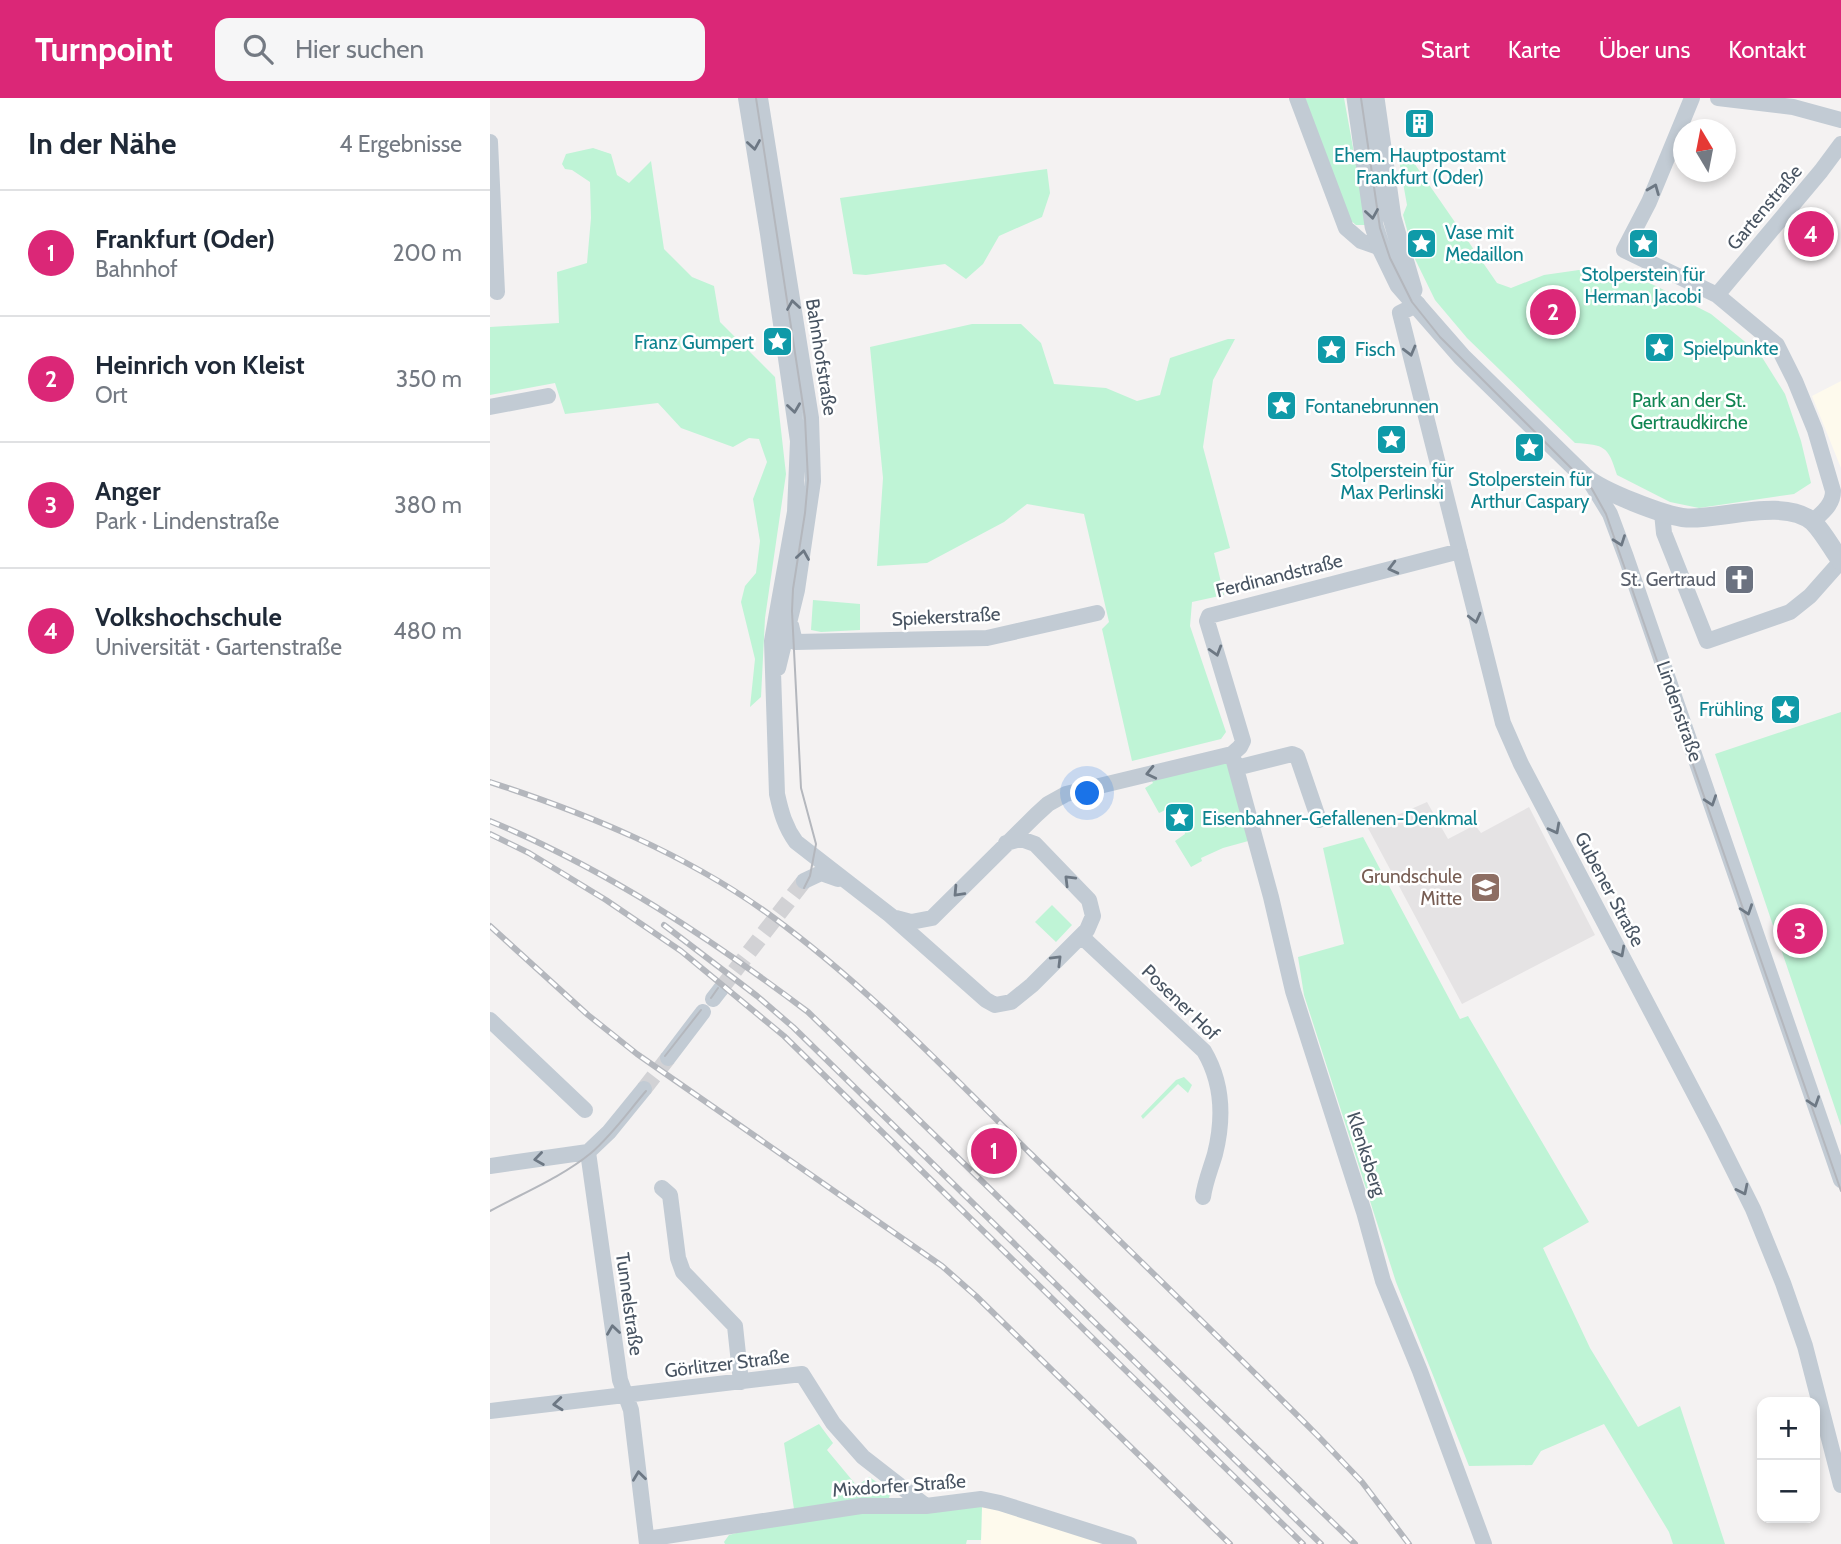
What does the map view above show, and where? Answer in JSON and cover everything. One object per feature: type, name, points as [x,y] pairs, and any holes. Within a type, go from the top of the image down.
[{"type":"street","name":"Bahnhofstraße","points":[[746,98],[798,441],[795,512],[772,641],[777,794],[785,822],[806,867],[804,881],[821,873],[846,882]]},
{"type":"street","name":"Bahnhofstraße","points":[[760,98],[805,379],[814,481],[790,622],[773,684]]},
{"type":"street","points":[[1297,98],[1346,228],[1360,241],[1381,248]]},
{"type":"street","name":"Lindenstraße","points":[[1356,98],[1374,226],[1381,248],[1399,285],[1462,357],[1596,488],[1610,514],[1841,1180]]},
{"type":"street","name":"Lindenstraße","points":[[1375,98],[1392,218],[1398,246],[1418,304]]},
{"type":"street","points":[[1692,98],[1649,202],[1623,250],[1717,295],[1777,345],[1815,430],[1833,491],[1833,498],[1827,507],[1812,522]]},
{"type":"street","points":[[1718,98],[1793,107],[1841,120]]},
{"type":"street","points":[[490,142],[497,292]]},
{"type":"street","name":"Gartenstraße","points":[[1717,295],[1841,144]]},
{"type":"street","name":"Gubener Straße","points":[[1418,304],[1400,313],[1503,723],[1521,764],[1753,1209],[1805,1346],[1841,1485]]},
{"type":"street","points":[[490,407],[548,396]]},
{"type":"street","points":[[1589,481],[1662,513],[1689,518],[1761,511],[1795,513],[1812,522],[1841,561],[1810,596],[1790,612],[1707,641],[1664,533],[1662,513]]},
{"type":"street","name":"Ferdinandstraße","points":[[1234,761],[1243,740],[1206,621],[1209,616],[1460,551]]},
{"type":"street","name":"Bahnhofstraße","points":[[782,586],[794,642]]},
{"type":"street","name":"Spiekerstraße","points":[[794,642],[987,638],[1097,613]]},
{"type":"street","points":[[910,927],[932,918],[1048,804],[1066,794],[1234,761],[1292,754],[1297,755],[1319,820]]},
{"type":"street","name":"Klenksberg","points":[[1234,761],[1269,888],[1293,991],[1364,1212],[1383,1281],[1420,1371],[1484,1544]]},
{"type":"street","points":[[846,882],[910,927],[986,1000],[995,1005],[1006,1004],[1016,998],[1081,936],[1093,916],[1089,900],[1029,840],[1006,843]]},
{"type":"street","name":"Bahnhofstraße","points":[[796,842],[846,882]]},
{"type":"street","name":"Posener Hof","points":[[1081,936],[1203,1051],[1213,1067],[1219,1088],[1222,1116],[1203,1197]]},
{"type":"street","points":[[668,1058],[712,1001]]},
{"type":"street","points":[[490,1020],[585,1110]]},
{"type":"street","points":[[490,1166],[587,1152],[609,1132],[644,1089]]},
{"type":"street","name":"Tunnelstraße","points":[[587,1152],[620,1380],[631,1410],[647,1541]]},
{"type":"street","points":[[662,1188],[670,1195],[678,1258],[683,1272],[735,1326],[741,1382]]},
{"type":"street","name":"Görlitzer Straße","points":[[490,1411],[626,1397],[802,1374],[833,1423],[863,1457],[926,1506]]},
{"type":"street","name":"Mixdorfer Straße","points":[[647,1541],[717,1536],[862,1506],[926,1506],[981,1499],[1108,1541],[1129,1544]]},
{"type":"shaded area","points":[[1841,381],[1841,468],[1812,396]]},
{"type":"shaded area","name":"Grundschule Mitte","points":[[1427,802],[1448,839],[1475,825],[1481,833],[1529,807],[1595,935],[1462,1004],[1368,828]]},
{"type":"shaded area","points":[[982,1506],[1098,1539],[1101,1544],[981,1544]]},
{"type":"green space","points":[[1305,98],[1344,98],[1365,225],[1356,225],[1350,220]]},
{"type":"green space","name":"Park an der St. Gertraudkirche","points":[[1403,147],[1497,283],[1511,288],[1544,275],[1615,269],[1711,314],[1760,354],[1785,394],[1801,441],[1811,483],[1794,494],[1699,508],[1670,502],[1617,475],[1611,458],[1604,449],[1575,443],[1467,338],[1435,300],[1415,259],[1403,215],[1407,205],[1397,149]]},
{"type":"green space","points":[[593,148],[611,154],[617,175],[629,183],[651,161],[664,249],[692,277],[714,286],[720,322],[775,377],[786,474],[765,618],[761,697],[750,707],[755,659],[741,602],[745,586],[756,573],[760,541],[753,499],[767,462],[759,439],[749,438],[733,447],[681,428],[658,403],[565,414],[555,383],[490,395],[490,327],[559,323],[557,272],[587,263],[591,218],[590,182],[572,170],[565,169],[562,164],[566,154]]},
{"type":"green space","points":[[1047,169],[1050,193],[1042,217],[999,236],[983,264],[966,279],[945,264],[866,275],[853,274],[840,198]]},
{"type":"green space","points":[[972,324],[1021,324],[1041,343],[1054,384],[1106,388],[1137,401],[1160,395],[1170,358],[1235,339],[1213,380],[1203,447],[1230,548],[1214,553],[1224,595],[1192,602],[1190,626],[1226,732],[1221,739],[1132,761],[1102,629],[1109,622],[1084,514],[1027,504],[1004,522],[927,563],[877,566],[883,478],[870,347]]},
{"type":"green space","points":[[1338,342],[1342,353],[1325,358],[1322,347]]},
{"type":"green space","points":[[813,600],[860,604],[860,630],[811,630]]},
{"type":"green space","points":[[1841,712],[1841,1126],[1715,754]]},
{"type":"green space","points":[[1229,758],[1252,840],[1223,848],[1201,858],[1202,861],[1191,867],[1175,841],[1185,834],[1184,828],[1189,814],[1182,806],[1159,813],[1145,788],[1153,783],[1151,779]]},
{"type":"green space","points":[[1363,837],[1460,1019],[1468,1016],[1589,1222],[1543,1248],[1590,1348],[1638,1427],[1680,1406],[1725,1544],[1673,1544],[1669,1532],[1604,1424],[1541,1451],[1532,1465],[1469,1466],[1396,1282],[1304,995],[1298,957],[1344,944],[1323,848]]},
{"type":"green space","points":[[1052,905],[1072,925],[1056,942],[1035,922]]},
{"type":"green space","points":[[1184,1077],[1192,1085],[1188,1093],[1178,1084],[1143,1119],[1141,1116],[1176,1080]]},
{"type":"green space","points":[[819,1424],[833,1443],[827,1450],[857,1486],[869,1477],[891,1491],[889,1498],[794,1509],[784,1443]]},
{"type":"green space","points":[[982,1506],[981,1540],[967,1540],[966,1544],[724,1542],[729,1535],[740,1532],[865,1511]]},
{"type":"tunnel","points":[[720,990],[804,881]]},
{"type":"tunnel","points":[[644,1089],[668,1058]]},
{"type":"tram line","points":[[756,98],[805,418],[808,480],[792,611],[801,788],[816,844],[810,876],[804,888]]},
{"type":"tram line","points":[[1361,98],[1380,228],[1390,258],[1412,302],[1440,337],[1592,489],[1606,514],[1841,1191]]},
{"type":"tram line","points":[[711,998],[718,988]]},
{"type":"tram line","points":[[665,1056],[701,1010]]},
{"type":"tram line","points":[[490,1211],[580,1162],[613,1131],[646,1091]]},
{"type":"railway","points":[[490,782],[600,822],[705,873],[770,915],[839,970],[937,1060],[1318,1436],[1362,1482],[1409,1544]]},
{"type":"railway","points":[[490,821],[574,860],[655,906],[808,1012],[1355,1544]]},
{"type":"railway","points":[[490,834],[529,853],[606,900],[681,951],[784,1036],[1303,1544]]},
{"type":"railway","points":[[664,925],[793,1027],[1321,1544]]},
{"type":"railway","points":[[490,926],[588,1015],[637,1054],[942,1266],[1230,1544]]},
{"type":"place","name":"Ehem. Hauptpostamt Frankfurt (Oder)","points":[[1420,124]]},
{"type":"place","name":"Volkshochschule","points":[[1811,234]]},
{"type":"place","name":"Vase mit Medaillon","points":[[1422,243]]},
{"type":"place","name":"Stolperstein für Herman Jacobi","points":[[1643,243]]},
{"type":"place","name":"Heinrich von Kleist","points":[[1553,312]]},
{"type":"place","name":"Franz Gumpert","points":[[777,342]]},
{"type":"place","name":"Spielpunkte","points":[[1660,348]]},
{"type":"place","name":"Fisch","points":[[1332,349]]},
{"type":"place","name":"Fontanebrunnen","points":[[1282,406]]},
{"type":"place","name":"Stolperstein für Max Perlinski","points":[[1392,439]]},
{"type":"place","name":"Stolperstein für Arthur Caspary","points":[[1530,448]]},
{"type":"place","name":"St. Gertraud","points":[[1739,579]]},
{"type":"place","name":"Frühling","points":[[1786,709]]},
{"type":"place","name":"Eisenbahner-Gefallenen-Denkmal","points":[[1179,818]]},
{"type":"place","name":"Grundschule Mitte","points":[[1485,887]]},
{"type":"place","name":"Anger","points":[[1800,931]]},
{"type":"place","name":"Frankfurt (Oder)","points":[[994,1151]]}]
